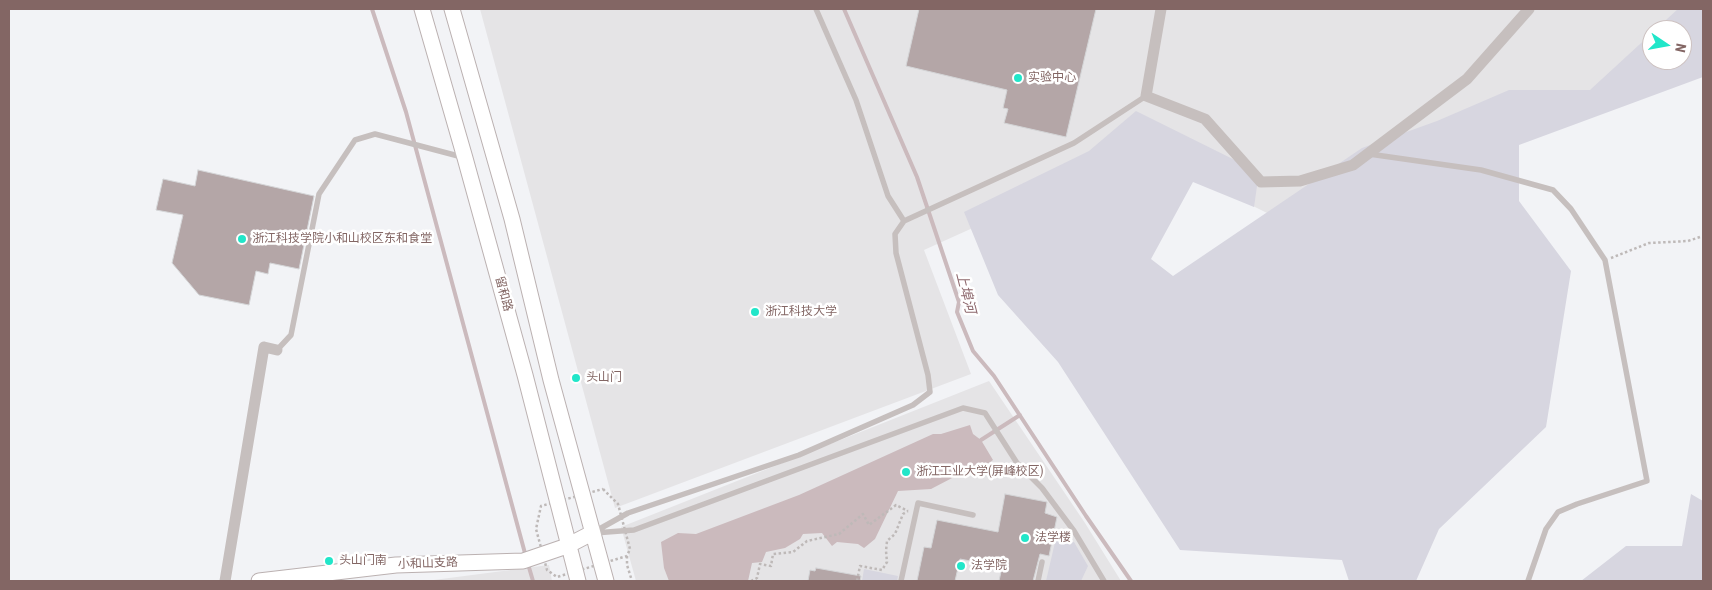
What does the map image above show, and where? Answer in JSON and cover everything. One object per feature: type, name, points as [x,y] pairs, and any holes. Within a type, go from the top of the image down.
[{"type":"main road","name":"留和路","points":[[422,9],[466,158],[525,375],[567,546],[578,581]]},
{"type":"main road","points":[[452,9],[512,219],[551,380],[606,581]]},
{"type":"main road","name":"小和山支路","points":[[259,581],[396,565],[527,559],[567,546],[592,533]]},
{"type":"street","points":[[1161,9],[1146,96],[1204,119],[1262,182],[1300,181],[1353,166],[1467,79],[1529,9]]},
{"type":"street","points":[[225,581],[264,347],[276,350]]},
{"type":"lane","points":[[816,9],[856,100],[888,196],[904,220]]},
{"type":"lane","points":[[592,533],[628,513],[799,455],[913,405],[930,392],[928,374],[896,254],[895,234],[904,220],[1028,166],[1074,143],[1146,96]]},
{"type":"lane","points":[[276,350],[291,335],[319,194],[355,140],[375,134],[466,158]]},
{"type":"lane","points":[[1368,154],[1481,170],[1552,190],[1571,209],[1605,260],[1647,481],[1558,512],[1546,529],[1528,581]]},
{"type":"lane","points":[[592,533],[634,530],[963,408],[985,413],[1017,463],[1042,488],[1074,531],[1104,581]]},
{"type":"lane","points":[[901,581],[918,503],[973,515]]},
{"type":"lane","points":[[1038,581],[1042,562]]},
{"type":"path","points":[[1605,260],[1649,243],[1688,241],[1703,236]]},
{"type":"path","points":[[751,581],[757,578],[760,564],[771,566],[773,554],[793,552],[807,541],[839,534],[863,514],[869,525],[896,505],[908,511]]},
{"type":"path","points":[[857,581],[860,566],[882,570],[887,562],[886,551],[888,542],[894,534],[903,514],[916,509]]},
{"type":"path","points":[[627,556],[627,565],[632,581]]},
{"type":"shaded area","name":"浙江科技大学","points":[[480,9],[1703,9],[1703,42],[1692,36],[1692,20],[1642,20],[1642,66],[1323,241],[1143,151],[924,250],[971,374],[615,508]]},
{"type":"shaded area","points":[[1678,9],[1703,9],[1703,77],[1519,145],[1519,201],[1571,271],[1546,427],[1439,529],[1416,581],[1349,581],[1342,560],[1180,550],[1058,362],[998,295],[964,212],[1089,151],[1136,111],[1259,172],[1254,207],[1193,182],[1151,259],[1173,276],[1362,148],[1437,121],[1509,90],[1590,90],[1642,42],[1642,70],[1692,70],[1692,20],[1666,20]]},
{"type":"shaded area","name":"浙江工业大学(屏峰校区)","points":[[989,381],[1085,523],[1121,581],[636,581],[621,527]]},
{"type":"shaded area","points":[[970,425],[973,434],[981,440],[993,460],[983,467],[978,474],[954,477],[931,489],[898,491],[875,539],[864,548],[858,544],[837,542],[832,546],[822,533],[803,534],[800,539],[785,548],[766,552],[762,562],[752,563],[748,581],[669,581],[664,568],[661,542],[678,533],[696,534],[799,495],[933,434],[941,434]]},
{"type":"shaded area","points":[[1691,494],[1703,501],[1703,581],[1581,581],[1626,546],[1682,546]]},
{"type":"shaded area","points":[[1056,538],[1074,542],[1088,566],[1081,581],[1046,581]]},
{"type":"shaded area","points":[[549,565],[552,581],[426,581]]},
{"type":"shaded area","points":[[864,569],[898,576],[897,581],[862,581]]},
{"type":"building","name":"实验中心","points":[[919,9],[1096,9],[1066,137],[1004,123],[1008,109],[1003,108],[1007,90],[906,66]]},
{"type":"building","name":"浙江科技学院小和山校区东和食堂","points":[[198,170],[314,196],[299,269],[270,263],[268,274],[256,271],[249,305],[199,295],[172,263],[183,215],[156,210],[163,179],[195,186]]},
{"type":"building","name":"法学楼","points":[[1005,494],[1047,502],[1045,513],[1057,517],[1049,556],[1040,554],[1033,581],[999,581],[1002,567],[960,559],[955,581],[917,581],[924,547],[931,548],[937,520],[998,532]]},
{"type":"building","points":[[816,568],[861,576],[860,581],[808,581],[810,570],[815,571]]},
{"type":"waterway","points":[[372,9],[406,112],[526,557]]},
{"type":"waterway","name":"上埠河","points":[[844,9],[917,177],[959,302],[957,312],[973,351],[994,376],[1131,581]]},
{"type":"waterway","points":[[981,440],[1020,415]]},
{"type":"waterway","points":[[528,564],[533,581]]},
{"type":"place","name":"实验中心","points":[[1018,78]]},
{"type":"place","name":"浙江科技学院小和山校区东和食堂","points":[[242,239]]},
{"type":"place","name":"浙江科技大学","points":[[755,312]]},
{"type":"place","name":"头山门","points":[[576,378]]},
{"type":"place","name":"浙江工业大学(屏峰校区)","points":[[906,472]]},
{"type":"place","name":"法学楼","points":[[1025,538]]},
{"type":"place","name":"头山门南","points":[[329,561]]},
{"type":"place","name":"法学院","points":[[961,566]]}]
